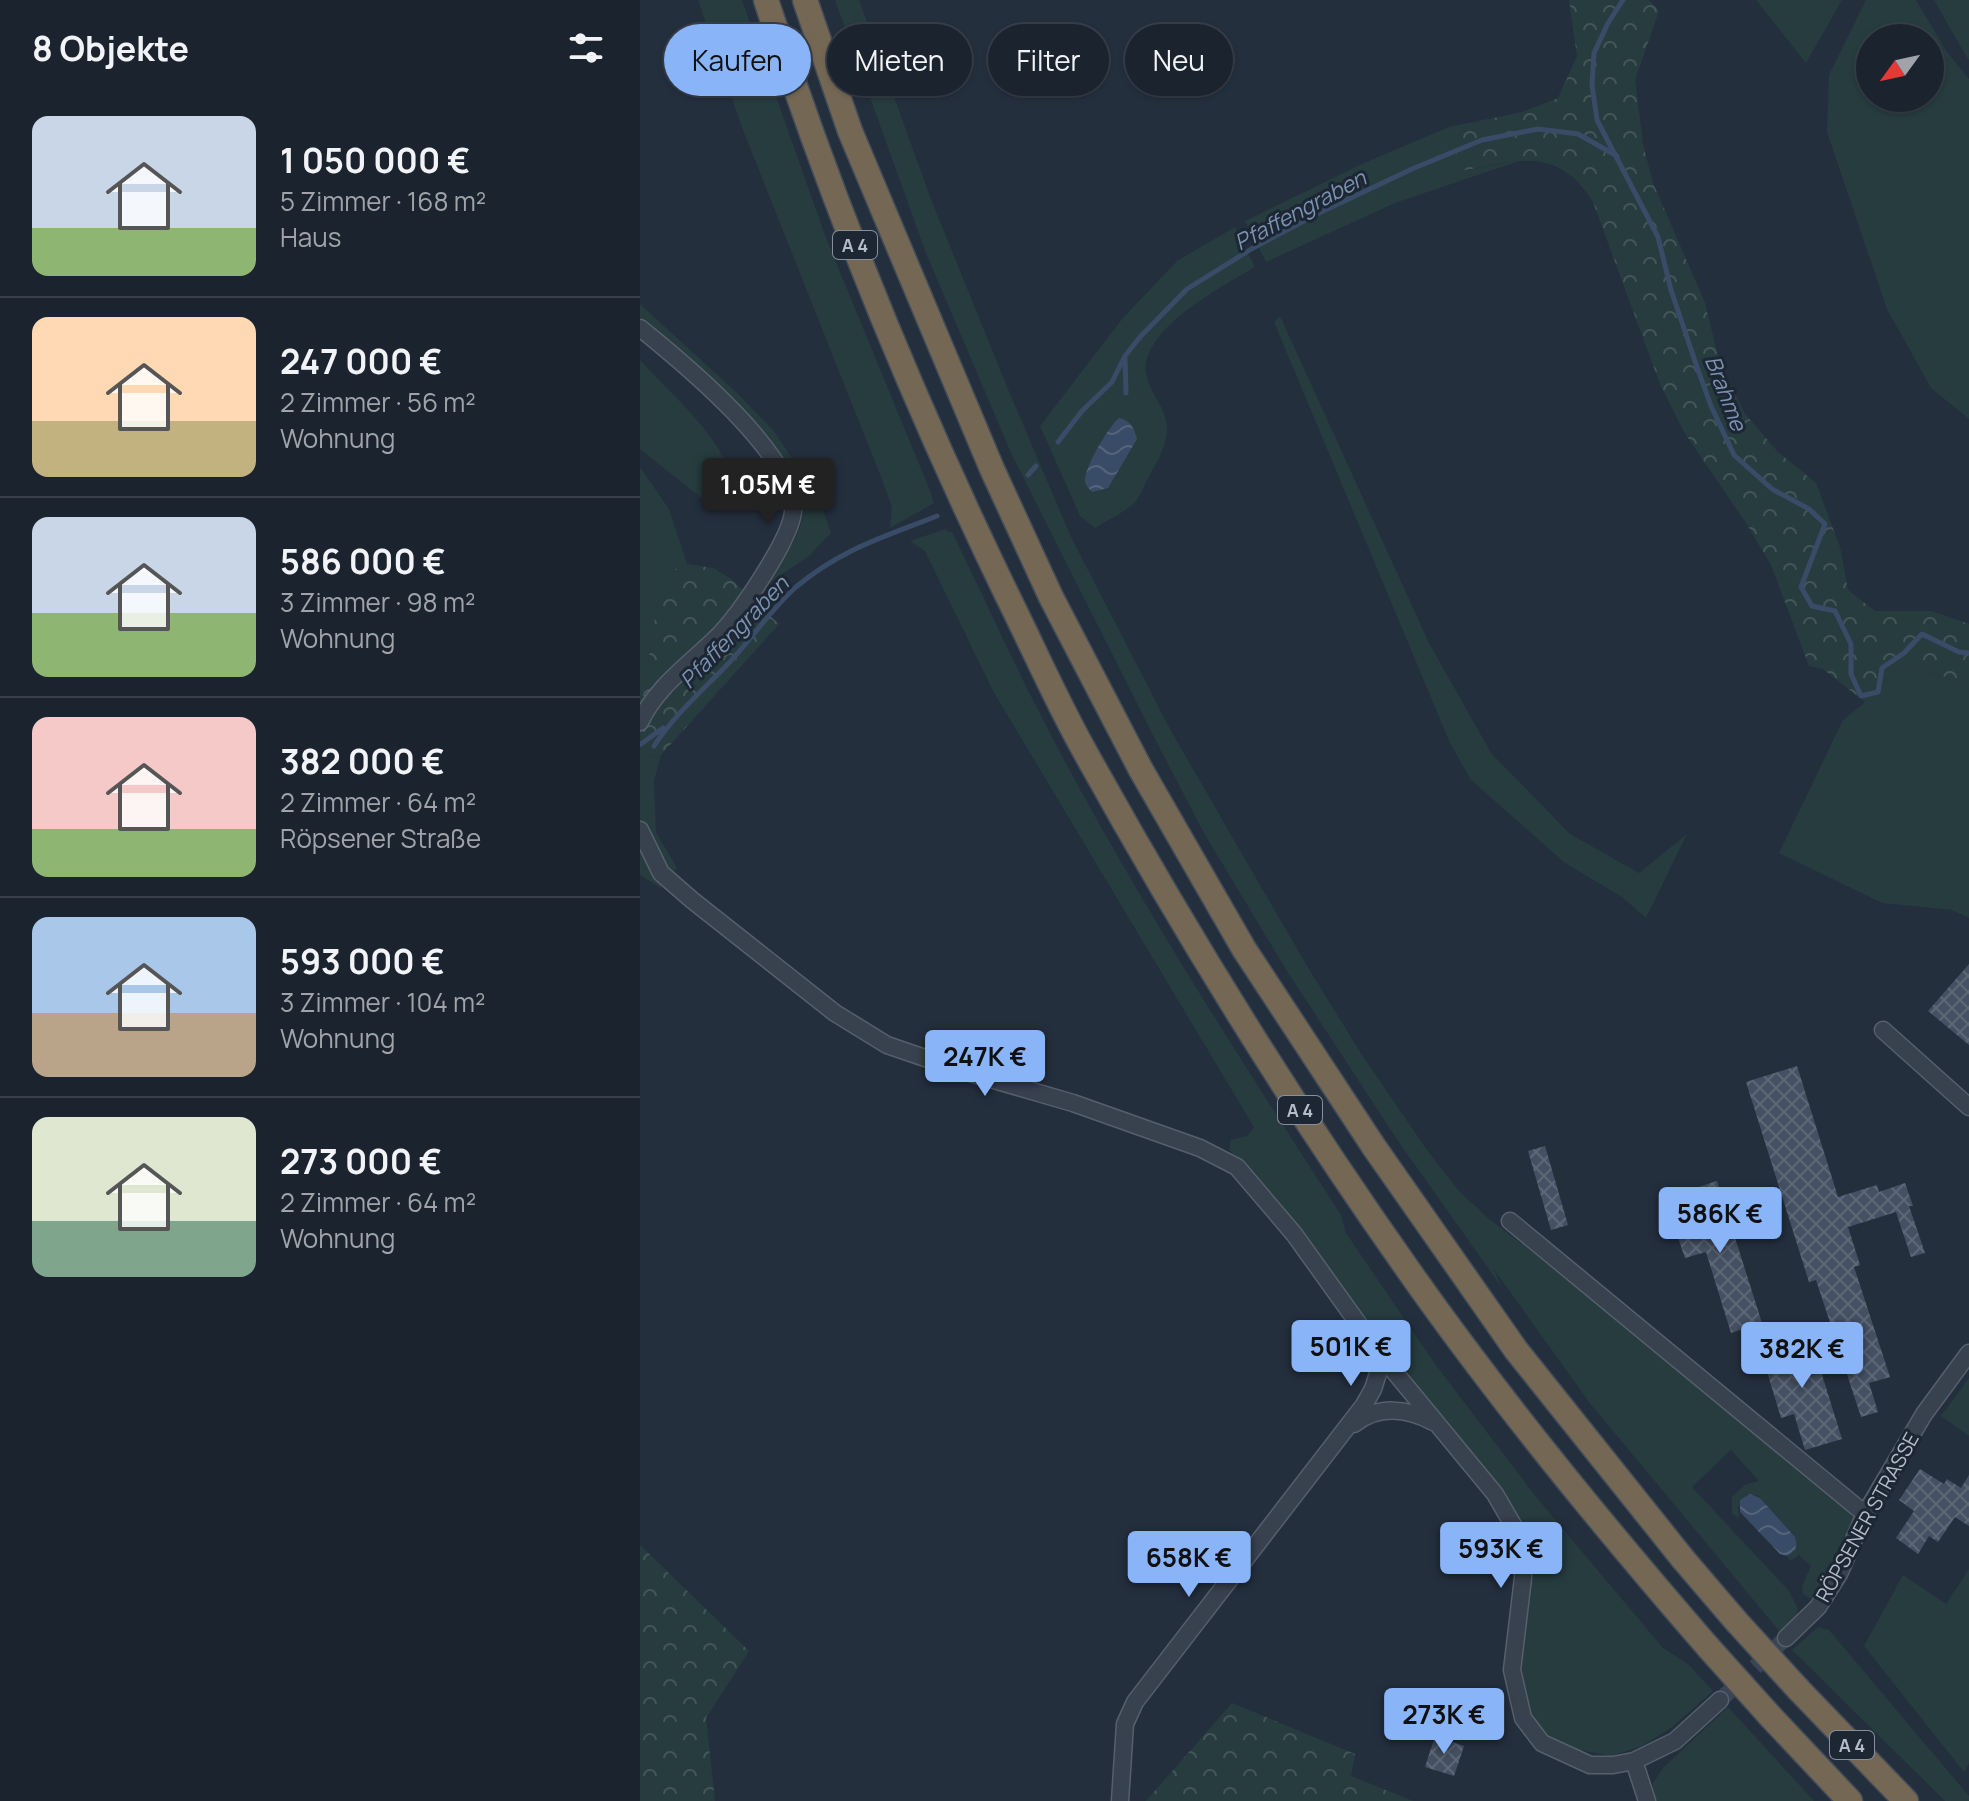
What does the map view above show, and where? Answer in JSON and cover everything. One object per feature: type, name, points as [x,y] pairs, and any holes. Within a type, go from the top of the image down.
[{"type":"highway","name":"A 4","points":[[766,0],[819,152],[870,284],[955,487],[1081,746],[1240,1017],[1410,1274],[1490,1380],[1603,1523],[1708,1647],[1850,1801]]},
{"type":"highway","name":"A 4","points":[[805,0],[850,131],[1007,504],[1051,597],[1141,770],[1244,949],[1356,1121],[1516,1350],[1736,1621],[1906,1801]]},
{"type":"street","points":[[640,328],[744,422],[782,472],[791,493],[793,513],[782,547],[724,630],[655,697],[640,722]]},
{"type":"street","points":[[640,830],[661,873],[835,1013],[887,1045],[1073,1103],[1200,1148],[1237,1167],[1294,1234],[1383,1358],[1495,1494],[1513,1525],[1523,1553],[1523,1578],[1512,1670],[1523,1718],[1542,1743],[1590,1765],[1634,1761],[1675,1741],[1720,1700]]},
{"type":"street","points":[[1883,1030],[1969,1107]]},
{"type":"street","points":[[1510,1221],[1865,1514]]},
{"type":"street","name":"RÖPSENER STRASSE","points":[[1786,1638],[1818,1607],[1839,1574],[1865,1514],[1924,1414],[1969,1353]]},
{"type":"street","points":[[1120,1801],[1125,1724],[1135,1702],[1343,1432],[1373,1389],[1383,1358]]},
{"type":"street","points":[[1343,1432],[1368,1413],[1391,1410],[1418,1414],[1437,1424]]},
{"type":"street","points":[[1634,1761],[1647,1801]]},
{"type":"green space","points":[[698,0],[742,0],[750,24],[706,24]]},
{"type":"green space","points":[[835,0],[859,0],[868,24],[844,24]]},
{"type":"green space","points":[[1569,0],[1649,0],[1659,11],[1635,80],[1643,144],[1653,183],[1705,303],[1720,365],[1745,414],[1778,452],[1816,483],[1840,547],[1848,590],[1875,611],[1931,611],[1969,624],[1969,689],[1939,674],[1898,667],[1865,702],[1823,669],[1809,666],[1771,565],[1684,432],[1660,384],[1593,202],[1580,184],[1551,164],[1519,161],[1461,171],[1449,127],[1523,112],[1558,98],[1577,56]]},
{"type":"green space","points":[[1756,0],[1842,0],[1806,63]]},
{"type":"green space","points":[[1866,0],[1916,0],[1930,24],[1856,24],[1856,112],[1944,112],[1944,47],[1969,79],[1969,419],[1931,388],[1887,309],[1827,132],[1829,75]]},
{"type":"green space","points":[[1934,0],[1969,0],[1969,60],[1966,56]]},
{"type":"green space","points":[[731,96],[776,96],[826,238],[931,493],[934,503],[890,528],[892,507],[881,477]]},
{"type":"green space","points":[[870,96],[894,96],[932,202],[1071,537],[1171,731],[1304,961],[1362,1055],[1427,1150],[1459,1191],[1489,1219],[1522,1244],[1522,1238],[1855,1509],[1841,1555],[1815,1598],[1809,1598],[1803,1594],[1802,1586],[1811,1566],[1799,1555],[1790,1561],[1787,1556],[1793,1552],[1795,1537],[1760,1498],[1756,1495],[1738,1507],[1739,1518],[1732,1514],[1732,1497],[1745,1485],[1759,1481],[1731,1450],[1692,1487],[1789,1591],[1798,1609],[1796,1618],[1780,1632],[1589,1402],[1493,1268],[1503,1289],[1398,1141],[1287,971],[1204,833],[1011,453],[926,253]]},
{"type":"green space","points":[[1449,127],[1462,171],[1525,159],[1395,203],[1266,262],[1245,221],[1364,163]]},
{"type":"green space","points":[[1235,227],[1255,267],[1195,304],[1156,341],[1148,355],[1145,370],[1166,421],[1164,447],[1136,501],[1095,528],[1080,516],[1040,426],[1122,319],[1177,261]]},
{"type":"green space","points":[[640,304],[773,430],[818,497],[831,533],[809,556],[763,587],[798,532],[803,512],[799,488],[786,462],[740,407],[640,318]]},
{"type":"green space","points":[[1280,316],[1429,643],[1491,753],[1570,834],[1639,873],[1687,834],[1646,918],[1622,897],[1565,863],[1471,780],[1450,743],[1274,322]]},
{"type":"green space","points":[[640,360],[697,420],[722,454],[737,491],[722,508],[710,505],[640,449]]},
{"type":"green space","points":[[640,467],[669,509],[687,564],[661,577],[645,684],[640,694]]},
{"type":"green space","points":[[946,529],[952,532],[1037,708],[1118,857],[1227,1037],[1341,1215],[1346,1233],[1435,1364],[1537,1498],[1663,1648],[1688,1664],[1713,1691],[1672,1727],[1642,1746],[1611,1756],[1575,1749],[1544,1736],[1526,1708],[1518,1673],[1531,1567],[1526,1535],[1487,1476],[1285,1212],[1245,1164],[1230,1151],[1230,1140],[1247,1136],[1254,1127],[993,691],[925,551],[910,541]]},
{"type":"green space","points":[[687,564],[713,568],[730,578],[779,624],[661,755],[640,756],[640,694],[645,684],[661,576]]},
{"type":"green space","points":[[1898,667],[1939,674],[1969,689],[1969,918],[1952,910],[1882,903],[1779,853],[1843,720]]},
{"type":"green space","points":[[661,755],[654,781],[656,832],[677,868],[661,888],[640,875],[640,756]]},
{"type":"green space","points":[[1969,1378],[1969,1436],[1941,1416]]},
{"type":"green space","points":[[640,1545],[749,1651],[706,1718],[715,1801],[640,1801]]},
{"type":"green space","points":[[1969,1569],[1969,1763],[1964,1772],[1864,1646],[1903,1575],[1946,1604]]},
{"type":"green space","points":[[1818,1627],[1829,1630],[1969,1796],[1969,1801],[1945,1801],[1792,1650]]},
{"type":"green space","points":[[1232,1703],[1355,1754],[1351,1776],[1413,1801],[1146,1801]]},
{"type":"green space","points":[[1728,1707],[1814,1801],[1653,1801],[1653,1783],[1663,1768]]},
{"type":"water","points":[[1119,418],[1131,426],[1137,439],[1108,488],[1092,492],[1085,481],[1088,467]]},
{"type":"water","points":[[1750,1494],[1760,1498],[1795,1537],[1796,1546],[1787,1556],[1780,1554],[1740,1512],[1740,1500]]},
{"type":"building","points":[[1969,964],[1969,1045],[1928,1011]]},
{"type":"building","points":[[1797,1066],[1838,1197],[1877,1185],[1879,1192],[1905,1183],[1913,1206],[1909,1206],[1925,1253],[1911,1257],[1896,1212],[1848,1227],[1860,1265],[1854,1267],[1890,1377],[1869,1383],[1878,1412],[1861,1417],[1816,1280],[1809,1282],[1746,1082]]},
{"type":"building","points":[[1545,1146],[1568,1225],[1551,1230],[1528,1151]]},
{"type":"building","points":[[1717,1181],[1762,1323],[1731,1333],[1706,1252],[1685,1258],[1675,1229],[1696,1222],[1686,1191]]},
{"type":"building","points":[[1809,1333],[1842,1439],[1805,1450],[1794,1414],[1781,1418],[1760,1348]]},
{"type":"building","points":[[1920,1469],[1944,1484],[1947,1479],[1961,1488],[1969,1475],[1969,1526],[1955,1517],[1938,1542],[1929,1536],[1918,1554],[1896,1538],[1914,1511],[1899,1500]]},
{"type":"building","points":[[1435,1736],[1464,1746],[1454,1776],[1425,1767]]},
{"type":"waterway","name":"Brahme","points":[[1623,0],[1594,53],[1592,85],[1597,120],[1658,237],[1671,290],[1698,370],[1734,455],[1772,489],[1809,509],[1825,524],[1801,587],[1812,606],[1835,611],[1851,644],[1851,674],[1861,696],[1878,692],[1882,668],[1904,653],[1922,634],[1959,652],[1969,653]]},
{"type":"waterway","name":"Pfaffengraben","points":[[1058,442],[1082,411],[1112,382],[1125,356],[1140,337],[1187,289],[1253,248],[1321,212],[1482,140],[1538,129],[1578,134],[1617,156]]},
{"type":"waterway","points":[[1125,358],[1126,393]]},
{"type":"waterway","name":"Pfaffengraben","points":[[1028,475],[1036,466]]},
{"type":"waterway","name":"Pfaffengraben","points":[[654,746],[679,714],[796,587],[846,553],[937,516]]},
{"type":"waterway","points":[[641,744],[663,728]]},
{"type":"tunnel","points":[[1720,1700],[1786,1638]]}]
